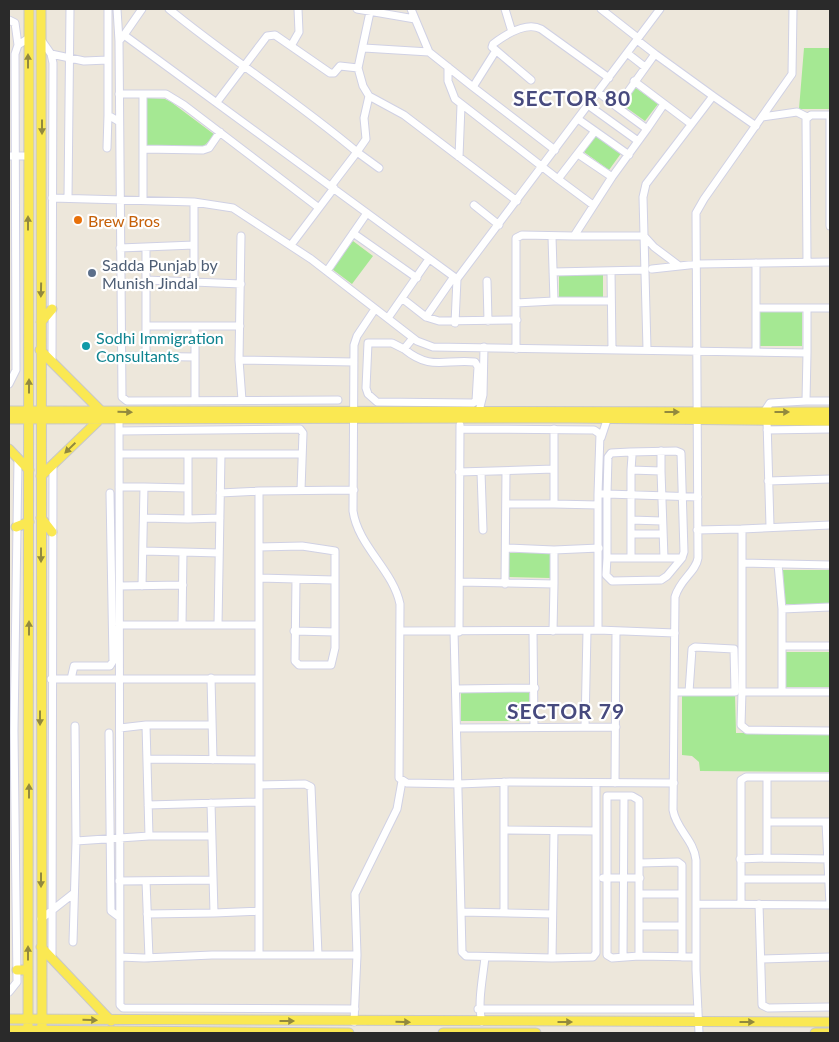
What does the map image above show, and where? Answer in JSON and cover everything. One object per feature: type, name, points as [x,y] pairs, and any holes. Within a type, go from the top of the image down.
[{"type":"main road","points":[[28,1032],[29,9]]},
{"type":"main road","points":[[40,9],[42,42],[40,322],[42,1032]]},
{"type":"main road","points":[[40,322],[52,309]]},
{"type":"main road","points":[[40,350],[101,416],[119,421],[146,420],[273,424],[355,416],[480,411],[698,416],[765,416],[830,412]]},
{"type":"main road","points":[[9,411],[29,415],[101,416],[157,413],[308,413],[460,424],[698,416]]},
{"type":"main road","points":[[9,419],[29,415]]},
{"type":"main road","points":[[41,476],[101,416]]},
{"type":"main road","points":[[765,416],[830,420]]},
{"type":"main road","points":[[145,430],[146,420]]},
{"type":"main road","points":[[9,449],[29,470]]},
{"type":"main road","points":[[41,518],[52,532]]},
{"type":"main road","points":[[16,527],[29,522]]},
{"type":"main road","points":[[41,947],[111,1021]]},
{"type":"main road","points":[[17,970],[28,970]]},
{"type":"main road","points":[[9,1019],[354,1022],[830,1022]]},
{"type":"main road","points":[[269,1021],[270,1033]]},
{"type":"main road","points":[[354,1022],[354,1033]]},
{"type":"main road","points":[[9,1030],[28,1032],[349,1033]]},
{"type":"main road","points":[[443,1033],[536,1033]]},
{"type":"main road","points":[[815,1033],[830,1033]]},
{"type":"street","points":[[68,198],[70,9]]},
{"type":"street","points":[[107,148],[108,9]]},
{"type":"street","points":[[117,9],[119,41],[118,121],[122,398],[127,401],[156,399],[338,400]]},
{"type":"street","points":[[119,41],[142,9]]},
{"type":"street","points":[[171,9],[244,67],[322,122],[379,168]]},
{"type":"street","points":[[291,46],[299,32],[298,9]]},
{"type":"street","points":[[357,9],[417,22]]},
{"type":"street","points":[[411,9],[429,52],[555,150]]},
{"type":"street","points":[[417,22],[418,9]]},
{"type":"street","points":[[505,9],[512,32]]},
{"type":"street","points":[[601,9],[655,54],[756,126]]},
{"type":"street","points":[[426,317],[455,278],[499,226],[660,9]]},
{"type":"street","points":[[699,1033],[696,957],[696,853],[674,818],[675,597],[678,586],[697,563],[698,264],[696,219],[699,207],[792,74],[793,9]]},
{"type":"street","points":[[370,12],[364,48],[358,68],[363,86],[369,96],[404,115],[517,201]]},
{"type":"street","points":[[9,20],[15,23],[18,45],[15,54],[12,156],[16,370],[9,384]]},
{"type":"street","points":[[531,80],[495,52],[493,44],[512,32],[536,26],[609,78]]},
{"type":"street","points":[[217,102],[269,34],[275,35],[330,73],[334,73],[340,66],[358,68]]},
{"type":"street","points":[[124,35],[455,278]]},
{"type":"street","points":[[18,45],[28,38]]},
{"type":"street","points":[[42,42],[51,54],[52,362]]},
{"type":"street","points":[[364,48],[429,52]]},
{"type":"street","points":[[473,87],[495,52]]},
{"type":"street","points":[[627,53],[645,67]]},
{"type":"street","points":[[51,54],[84,61],[108,60]]},
{"type":"street","points":[[617,106],[655,54]]},
{"type":"street","points":[[448,67],[450,90],[461,105],[593,205]]},
{"type":"street","points":[[634,81],[691,124]]},
{"type":"street","points":[[598,92],[647,129]]},
{"type":"street","points":[[119,94],[166,94],[220,132],[319,208]]},
{"type":"street","points":[[143,94],[143,200]]},
{"type":"street","points":[[291,246],[366,139],[364,118],[369,96]]},
{"type":"street","points":[[647,349],[649,269],[644,236],[643,196],[646,184],[712,96]]},
{"type":"street","points":[[574,236],[612,177],[664,104]]},
{"type":"street","points":[[459,157],[461,105]]},
{"type":"street","points":[[588,105],[638,141]]},
{"type":"street","points":[[762,117],[793,112],[807,117],[830,115],[830,226]]},
{"type":"street","points":[[108,115],[118,121]]},
{"type":"street","points":[[807,117],[807,262]]},
{"type":"street","points":[[578,119],[629,155]]},
{"type":"street","points":[[558,180],[596,131]]},
{"type":"street","points":[[143,149],[203,150],[209,148],[220,132]]},
{"type":"street","points":[[578,154],[612,177]]},
{"type":"street","points":[[12,156],[28,156]]},
{"type":"street","points":[[52,198],[194,202],[234,208],[327,271],[413,338],[424,345],[432,347],[807,353]]},
{"type":"street","points":[[194,202],[194,280]]},
{"type":"street","points":[[474,205],[499,226]]},
{"type":"street","points":[[327,271],[367,213]]},
{"type":"street","points":[[353,233],[417,278]]},
{"type":"street","points":[[516,349],[516,238],[522,235],[552,237],[644,236],[654,247],[678,265]]},
{"type":"street","points":[[241,236],[240,360],[242,400]]},
{"type":"street","points":[[552,237],[554,302]]},
{"type":"street","points":[[120,248],[194,245]]},
{"type":"street","points":[[146,247],[146,357]]},
{"type":"street","points":[[388,318],[429,259]]},
{"type":"street","points":[[553,272],[649,269],[698,264],[830,262]]},
{"type":"street","points":[[756,263],[756,352]]},
{"type":"street","points":[[611,271],[612,349]]},
{"type":"street","points":[[455,278],[455,323]]},
{"type":"street","points":[[146,280],[194,280],[241,284]]},
{"type":"street","points":[[487,281],[488,322]]},
{"type":"street","points":[[403,299],[426,317],[439,321],[455,323],[517,320]]},
{"type":"street","points":[[516,302],[611,302]]},
{"type":"street","points":[[756,308],[830,308]]},
{"type":"street","points":[[806,401],[807,308]]},
{"type":"street","points":[[354,1022],[357,955],[355,894],[397,810],[402,781],[398,773],[401,631],[398,597],[357,526],[354,511],[354,345],[357,336],[375,309]]},
{"type":"street","points":[[146,326],[240,326]]},
{"type":"street","points":[[195,326],[196,399]]},
{"type":"street","points":[[404,349],[413,338]]},
{"type":"street","points":[[370,342],[385,342],[398,345],[404,349],[417,359],[426,362],[475,362],[478,367],[478,398],[473,403],[377,402],[372,399],[366,388],[366,346],[370,342]]},
{"type":"street","points":[[480,411],[483,395],[484,347]]},
{"type":"street","points":[[121,356],[195,357]]},
{"type":"street","points":[[240,360],[354,362]]},
{"type":"street","points":[[156,399],[157,413]]},
{"type":"street","points":[[308,400],[308,413]]},
{"type":"street","points":[[770,526],[765,416],[770,403],[830,401]]},
{"type":"street","points":[[598,630],[598,494],[601,438],[607,420]]},
{"type":"street","points":[[119,421],[120,1005],[123,1008],[355,1009]]},
{"type":"street","points":[[119,431],[273,424],[300,429],[303,433],[302,490]]},
{"type":"street","points":[[596,783],[595,956],[552,958],[463,955],[457,728],[457,632],[460,582],[460,424],[594,430],[598,431],[601,438]]},
{"type":"street","points":[[554,429],[554,504]]},
{"type":"street","points":[[767,430],[830,429]]},
{"type":"street","points":[[661,451],[664,558]]},
{"type":"street","points":[[661,451],[681,453],[684,497],[684,552],[682,558],[667,576],[661,580],[612,581],[606,575],[609,455],[614,452],[661,451]]},
{"type":"street","points":[[630,452],[632,456],[631,558]]},
{"type":"street","points":[[119,454],[302,454]]},
{"type":"street","points":[[188,454],[188,519]]},
{"type":"street","points":[[218,625],[221,454]]},
{"type":"street","points":[[9,992],[16,984],[17,970],[12,675],[18,458]]},
{"type":"street","points":[[52,959],[53,464]]},
{"type":"street","points":[[459,472],[554,469]]},
{"type":"street","points":[[631,470],[661,471]]},
{"type":"street","points":[[505,584],[506,471]]},
{"type":"street","points":[[481,472],[483,530]]},
{"type":"street","points":[[768,480],[830,480]]},
{"type":"street","points":[[119,487],[188,488]]},
{"type":"street","points":[[142,586],[144,487]]},
{"type":"street","points":[[220,493],[354,490]]},
{"type":"street","points":[[259,491],[259,955]]},
{"type":"street","points":[[71,679],[74,666],[110,666],[113,661],[110,493]]},
{"type":"street","points":[[598,494],[698,497]]},
{"type":"street","points":[[507,504],[598,505]]},
{"type":"street","points":[[110,511],[119,510]]},
{"type":"street","points":[[144,518],[220,518]]},
{"type":"street","points":[[631,520],[662,521]]},
{"type":"street","points":[[697,530],[830,525]]},
{"type":"street","points":[[742,529],[741,725],[747,730],[830,731]]},
{"type":"street","points":[[631,534],[662,534]]},
{"type":"street","points":[[259,547],[302,546],[335,551],[334,661],[331,664],[299,665],[295,661],[296,579]]},
{"type":"street","points":[[506,548],[554,550],[599,548]]},
{"type":"street","points":[[553,631],[554,550]]},
{"type":"street","points":[[143,551],[219,553]]},
{"type":"street","points":[[182,625],[183,552]]},
{"type":"street","points":[[607,558],[682,558]]},
{"type":"street","points":[[742,563],[830,565]]},
{"type":"street","points":[[778,564],[782,609],[782,692]]},
{"type":"street","points":[[259,578],[334,580]]},
{"type":"street","points":[[460,582],[554,584]]},
{"type":"street","points":[[120,586],[183,585]]},
{"type":"street","points":[[782,609],[830,607]]},
{"type":"street","points":[[120,625],[259,626]]},
{"type":"street","points":[[401,631],[598,630],[674,633]]},
{"type":"street","points":[[294,631],[335,632]]},
{"type":"street","points":[[533,631],[534,726]]},
{"type":"street","points":[[585,727],[587,631]]},
{"type":"street","points":[[615,783],[616,631]]},
{"type":"street","points":[[782,646],[830,646]]},
{"type":"street","points":[[674,692],[689,692],[735,692],[734,649],[694,647],[692,649],[689,692]]},
{"type":"street","points":[[211,678],[213,760]]},
{"type":"street","points":[[52,679],[259,679]]},
{"type":"street","points":[[457,689],[535,688]]},
{"type":"street","points":[[742,692],[830,692]]},
{"type":"street","points":[[120,728],[146,725],[212,726]]},
{"type":"street","points":[[146,725],[149,836]]},
{"type":"street","points":[[73,942],[76,841],[75,726]]},
{"type":"street","points":[[457,728],[534,726],[616,727]]},
{"type":"street","points":[[109,732],[111,911],[120,917]]},
{"type":"street","points":[[148,759],[259,760]]},
{"type":"street","points":[[741,904],[741,780],[746,777],[830,777]]},
{"type":"street","points":[[767,778],[767,858]]},
{"type":"street","points":[[402,781],[459,784],[504,782],[674,783]]},
{"type":"street","points":[[504,782],[504,912]]},
{"type":"street","points":[[259,785],[305,784],[311,787],[318,955]]},
{"type":"street","points":[[639,956],[639,800],[635,797],[607,796],[607,955],[609,957],[696,957]]},
{"type":"street","points":[[623,957],[624,796]]},
{"type":"street","points":[[148,805],[259,802]]},
{"type":"street","points":[[211,804],[214,913]]},
{"type":"street","points":[[697,904],[830,905],[828,822],[767,822]]},
{"type":"street","points":[[505,830],[596,831]]},
{"type":"street","points":[[552,958],[554,831]]},
{"type":"street","points":[[76,841],[149,836],[212,836]]},
{"type":"street","points":[[740,859],[829,859]]},
{"type":"street","points":[[640,863],[680,863],[682,868],[682,956]]},
{"type":"street","points":[[596,878],[640,878]]},
{"type":"street","points":[[740,879],[828,879]]},
{"type":"street","points":[[146,880],[149,958]]},
{"type":"street","points":[[119,881],[213,880]]},
{"type":"street","points":[[41,919],[74,893]]},
{"type":"street","points":[[640,894],[682,894]]},
{"type":"street","points":[[759,904],[762,1005],[768,1008],[830,1008]]},
{"type":"street","points":[[147,914],[259,911]]},
{"type":"street","points":[[461,912],[552,914]]},
{"type":"street","points":[[640,926],[682,926]]},
{"type":"street","points":[[120,957],[357,955]]},
{"type":"street","points":[[482,1022],[478,1009],[482,992],[485,957]]},
{"type":"street","points":[[762,959],[830,957]]},
{"type":"street","points":[[148,1008],[150,1032]]},
{"type":"street","points":[[226,1020],[227,1008]]},
{"type":"street","points":[[790,1022],[798,1008]]},
{"type":"street","points":[[478,1009],[698,1009]]},
{"type":"green space","points":[[804,48],[830,48],[830,109],[799,109]]},
{"type":"green space","points":[[633,86],[658,104],[645,121],[620,103]]},
{"type":"green space","points":[[147,98],[165,99],[171,102],[215,135],[202,148],[146,146]]},
{"type":"green space","points":[[597,134],[622,152],[609,170],[584,152]]},
{"type":"green space","points":[[353,241],[373,256],[352,284],[332,269]]},
{"type":"green space","points":[[559,275],[603,275],[603,299],[559,299]]},
{"type":"green space","points":[[758,311],[802,311],[802,346],[758,346]]},
{"type":"green space","points":[[508,553],[550,553],[550,578],[508,577]]},
{"type":"green space","points":[[783,570],[829,570],[829,604],[784,604]]},
{"type":"green space","points":[[784,652],[829,652],[829,687],[784,687]]},
{"type":"green space","points":[[461,691],[529,691],[529,721],[461,721]]},
{"type":"green space","points":[[682,696],[735,696],[736,733],[830,732],[830,772],[700,771],[699,762],[692,756],[682,755]]},
{"type":"place","name":"Brew Bros","points":[[78,220]]},
{"type":"place","name":"Sadda Punjab by Munish Jindal","points":[[92,273]]},
{"type":"place","name":"Sodhi Immigration Consultants","points":[[86,346]]},
{"type":"district","name":"SECTOR 80","points":[[572,97]]},
{"type":"district","name":"SECTOR 79","points":[[566,710]]}]
